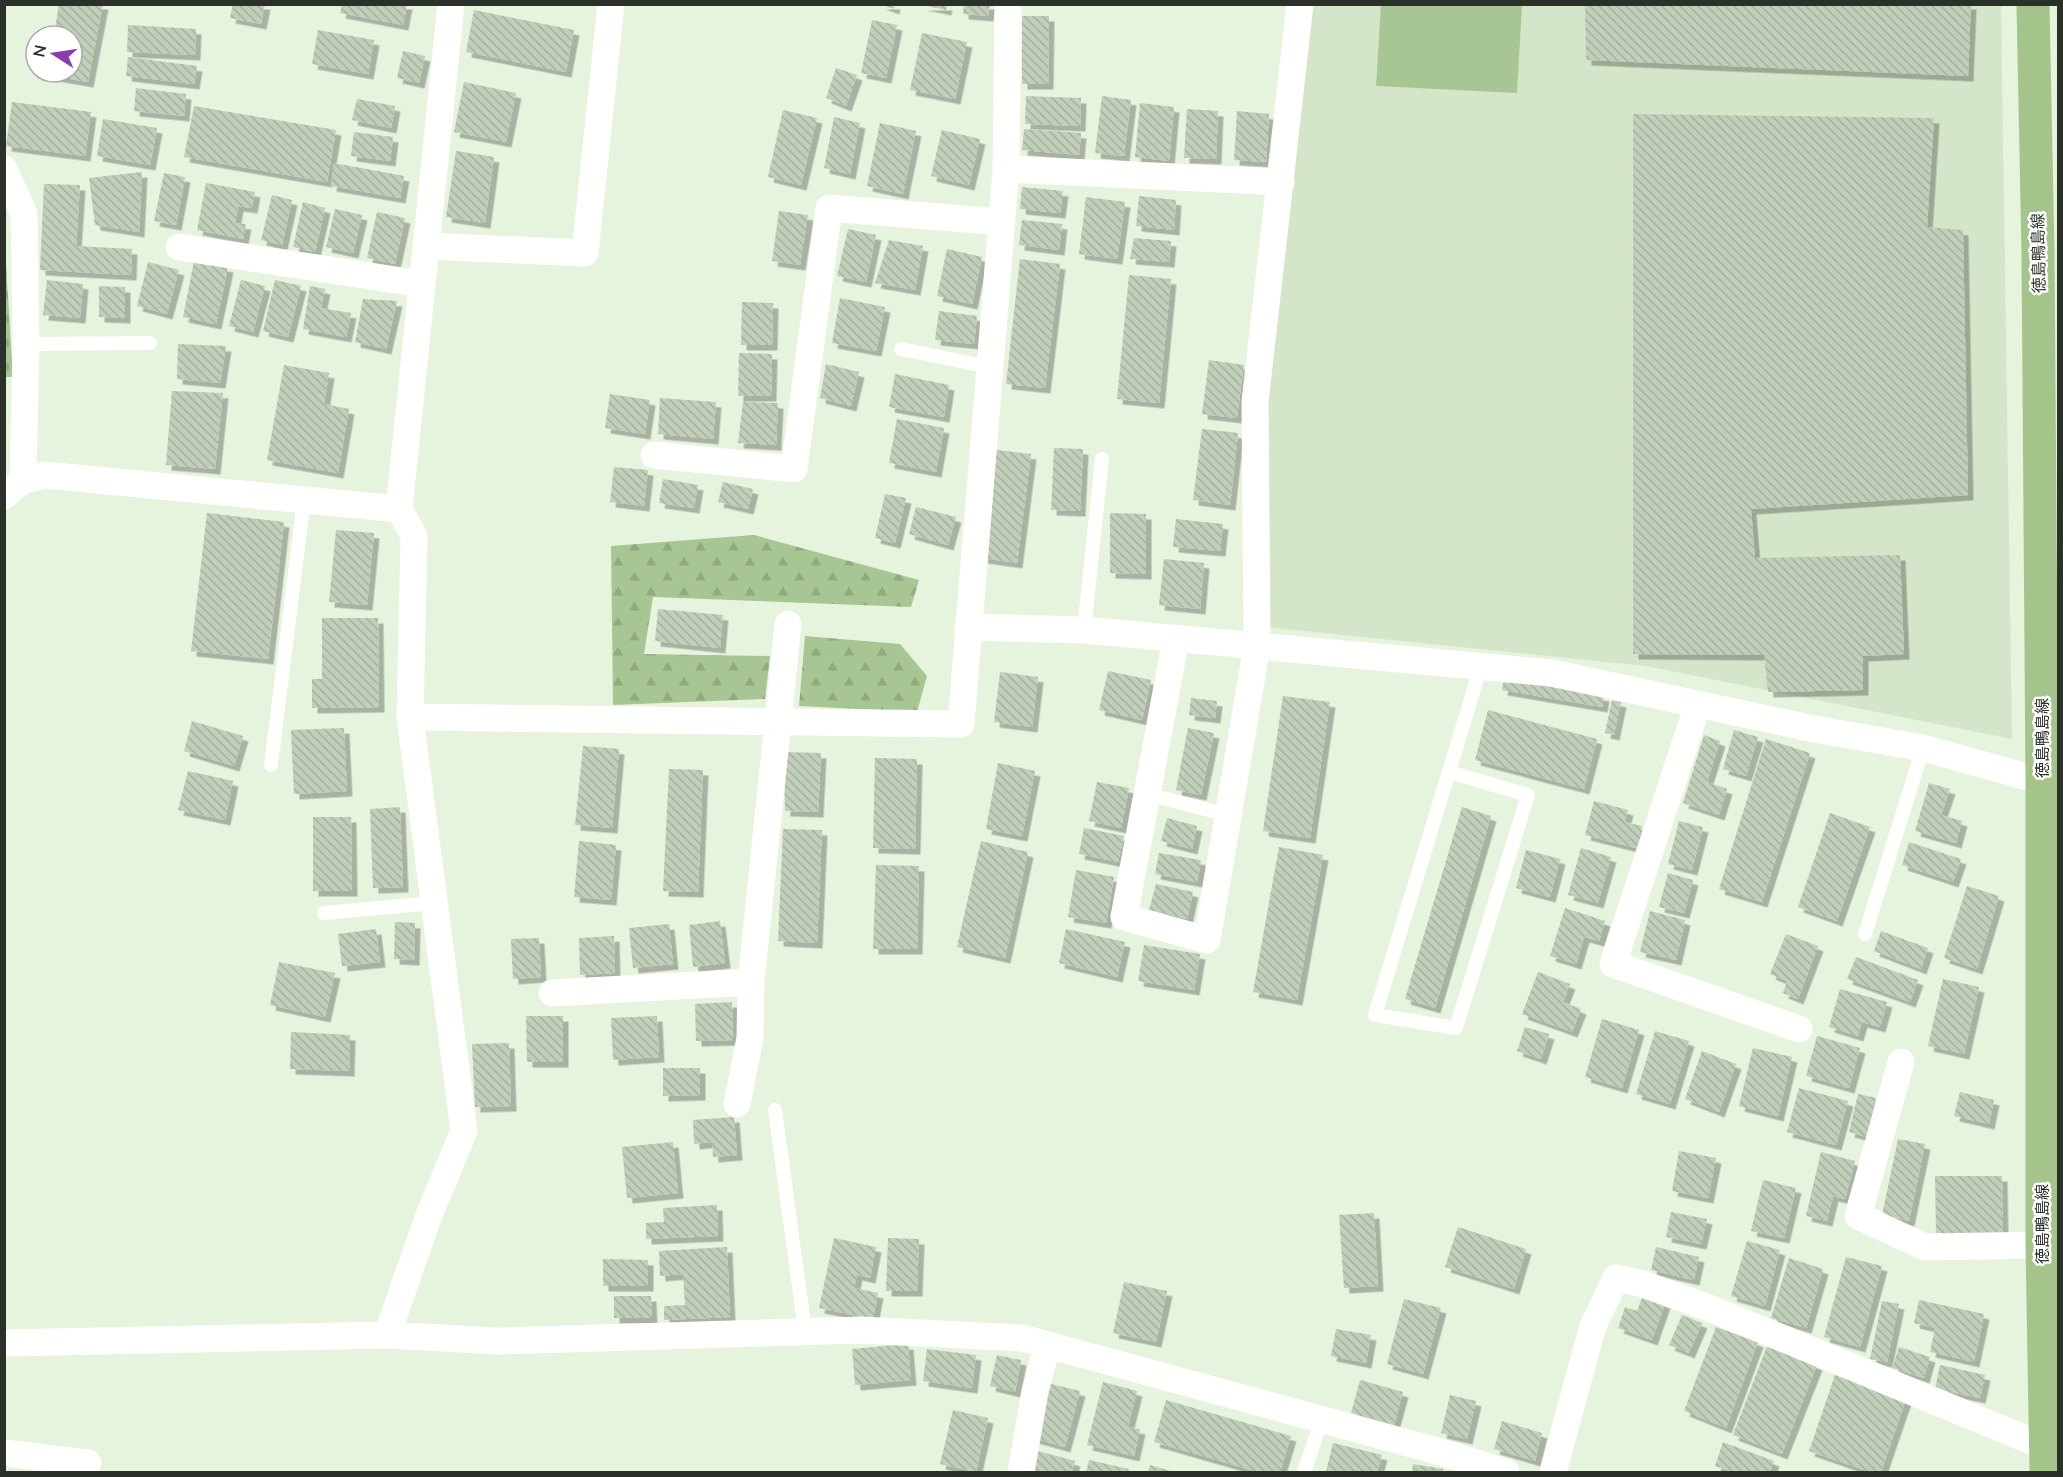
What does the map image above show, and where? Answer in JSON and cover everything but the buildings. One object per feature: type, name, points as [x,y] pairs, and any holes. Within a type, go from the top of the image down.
[{"type":"main road","name":"徳島鴨島線","points":[[2033,4],[2050,789],[2042,1245],[2049,1464]]},
{"type":"street","points":[[387,1335],[429,1215],[464,1131],[410,717],[414,536],[399,509],[451,4]]},
{"type":"street","points":[[427,246],[585,253],[611,4]]},
{"type":"street","points":[[410,717],[961,723],[1006,169],[1008,4]]},
{"type":"street","points":[[1176,639],[1124,917],[1207,940],[1257,646],[1255,402],[1300,4]]},
{"type":"street","points":[[4,169],[24,214],[26,344],[14,488],[45,474],[399,509]]},
{"type":"street","points":[[1006,169],[1281,182]]},
{"type":"street","points":[[654,455],[794,469],[829,208],[1001,222]]},
{"type":"street","points":[[179,247],[422,284]]},
{"type":"street","points":[[737,1104],[750,1038],[751,982],[788,624]]},
{"type":"street","points":[[968,627],[1084,630],[1552,673],[1814,729],[1923,748],[2050,789]]},
{"type":"street","points":[[1698,704],[1613,964],[1799,1029]]},
{"type":"street","points":[[552,993],[751,982]]},
{"type":"street","points":[[1901,1062],[1858,1216],[1925,1247],[2042,1245]]},
{"type":"street","points":[[1553,1473],[1593,1326],[1616,1278],[1643,1284],[1709,1308],[2049,1464]]},
{"type":"street","points":[[4,1343],[387,1335],[497,1341],[861,1330],[1022,1338],[1430,1449],[1506,1473]]},
{"type":"street","points":[[1021,1473],[1035,1392],[1047,1345]]},
{"type":"street","points":[[4,1453],[88,1463]]},
{"type":"lane","points":[[26,344],[150,344]]},
{"type":"lane","points":[[900,349],[989,367]]},
{"type":"lane","points":[[1084,630],[1102,459]]},
{"type":"lane","points":[[271,765],[304,500]]},
{"type":"lane","points":[[1449,772],[1528,795],[1456,1028],[1375,1015],[1481,666]]},
{"type":"lane","points":[[1865,934],[1923,748]]},
{"type":"lane","points":[[1147,794],[1228,815]]},
{"type":"lane","points":[[324,913],[434,903]]},
{"type":"lane","points":[[775,1110],[805,1331]]},
{"type":"lane","points":[[1304,1473],[1322,1419]]},
{"type":"shaded area","points":[[1310,5],[2001,5],[2012,739],[1646,666],[1264,627],[1262,374]]},
{"type":"green space","points":[[1381,4],[1522,5],[1517,93],[1376,86]]},
{"type":"green space","points":[[4,231],[13,377],[4,377]]},
{"type":"green space","points":[[754,535],[919,580],[911,607],[653,597],[644,654],[770,656],[765,699],[613,705],[611,546]]},
{"type":"green space","points":[[805,636],[900,644],[927,676],[917,712],[799,706]]}]
